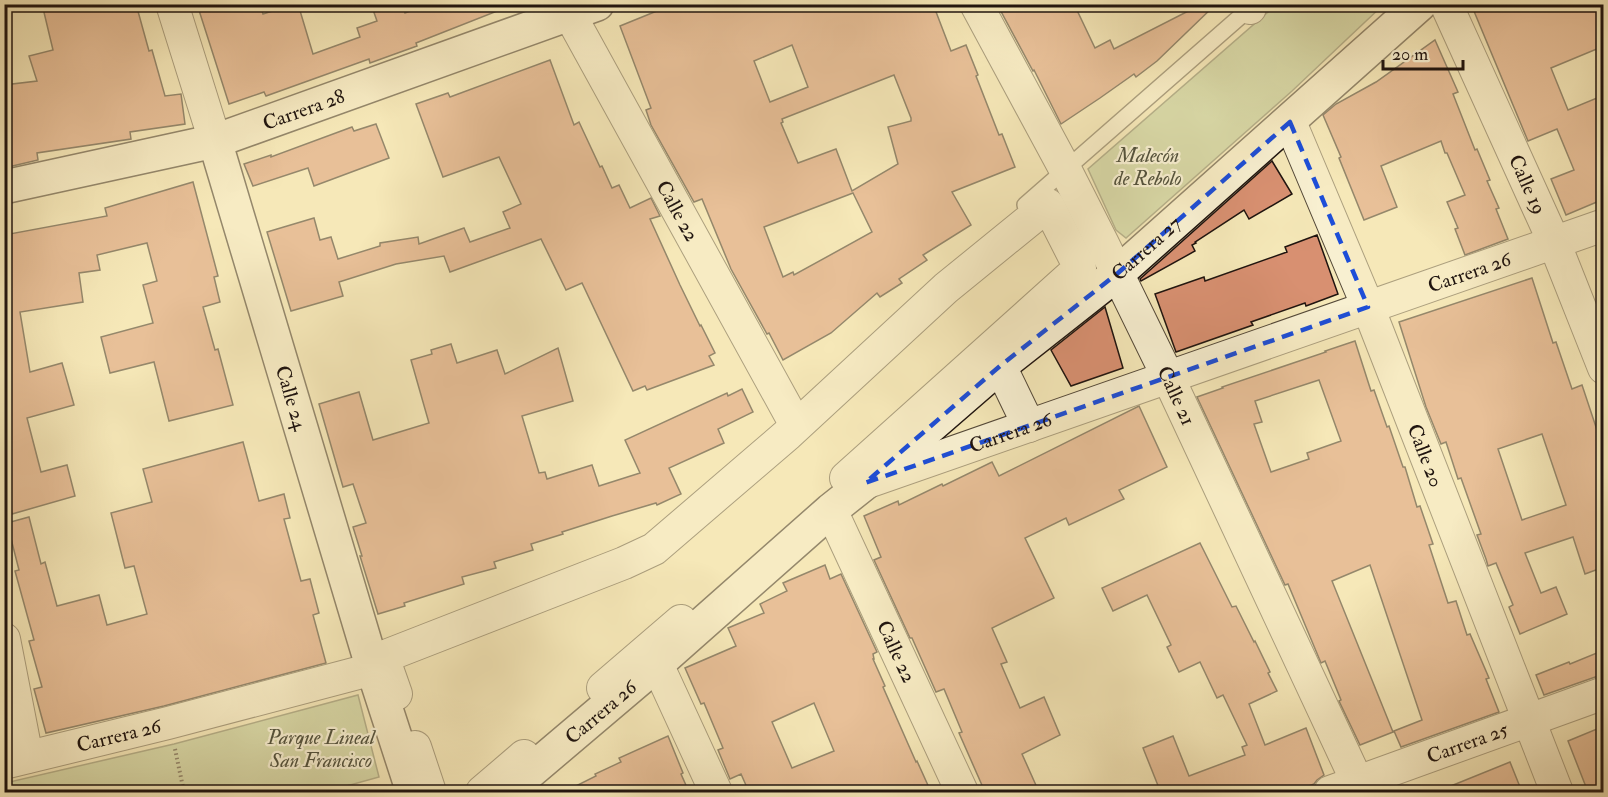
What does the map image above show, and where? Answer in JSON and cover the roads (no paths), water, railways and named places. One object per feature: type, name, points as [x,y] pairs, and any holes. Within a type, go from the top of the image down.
[{"type":"street","name":"Calle 24","points":[[172,4],[370,659],[409,778]]},
{"type":"street","name":"Calle 21","points":[[976,4],[1118,273],[1168,377],[1350,789]]},
{"type":"street","name":"Carrera 27","points":[[865,483],[1000,366],[1118,273],[1420,4]]},
{"type":"street","name":"Calle 19","points":[[1446,4],[1554,242],[1604,368]]},
{"type":"street","name":"Carrera 28","points":[[4,187],[215,141],[577,8]]},
{"type":"street","name":"Calle 22","points":[[577,8],[791,416]]},
{"type":"street","name":"Calle 20","points":[[1290,122],[1368,307],[1557,792]]},
{"type":"street","points":[[430,792],[383,657],[654,549],[788,434],[946,288],[1048,205],[1080,268],[866,461],[482,792]]},
{"type":"street","name":"Carrera 26","points":[[506,792],[865,483],[1604,225]]},
{"type":"street","points":[[1000,366],[1029,426]]},
{"type":"street","name":"Calle 22","points":[[831,510],[962,792]]},
{"type":"street","name":"Carrera 26","points":[[16,760],[168,723],[370,659],[650,538]]},
{"type":"street","points":[[4,639],[16,760]]},
{"type":"street","points":[[657,664],[716,792]]},
{"type":"street","name":"Carrera 25","points":[[1350,789],[1604,693]]},
{"type":"lane","points":[[791,416],[1068,176],[1249,6]]},
{"type":"park label","name":"Malecón de Rebolo","points":[[1148,166]]},
{"type":"park label","name":"Parque Lineal San Francisco","points":[[321,748]]}]
